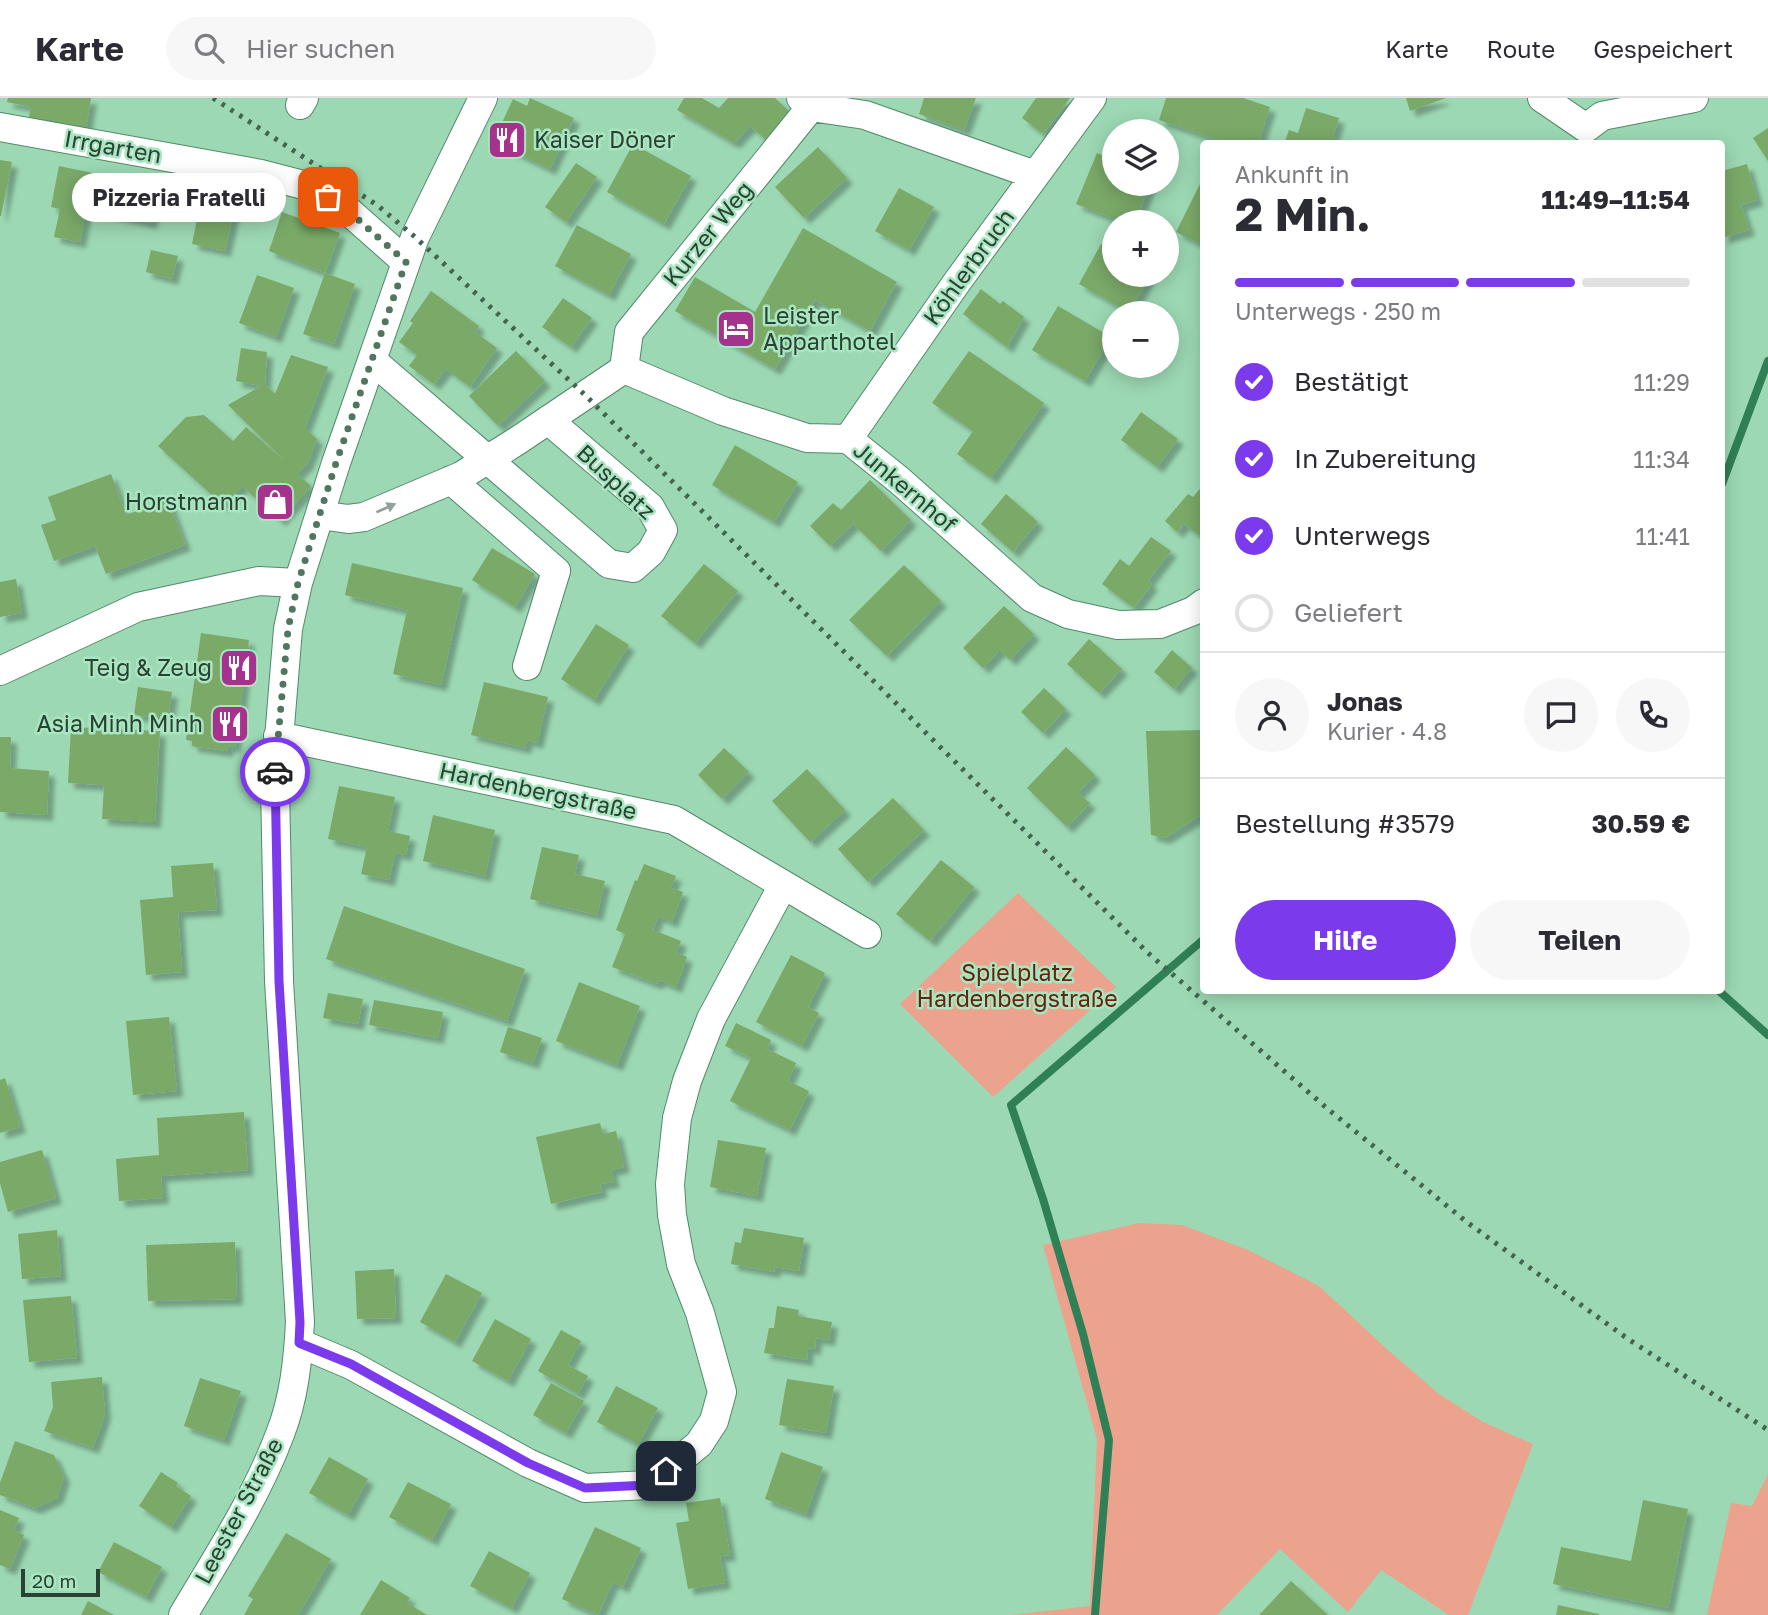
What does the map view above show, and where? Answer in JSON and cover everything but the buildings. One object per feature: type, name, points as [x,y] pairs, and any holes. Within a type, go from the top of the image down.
[{"type":"street","name":"Leester Straße","points":[[183,1615],[258,1485],[281,1433],[293,1389],[299,1343],[300,1322],[279,981],[275,787],[288,629],[298,583],[320,515],[415,237],[483,98]]},
{"type":"street","name":"Köhlerbruch","points":[[848,439],[1092,98]]},
{"type":"street","points":[[1542,98],[1580,136],[1602,116],[1693,98]]},
{"type":"street","name":"Kurzer Weg","points":[[624,369],[629,332],[806,103],[864,115],[1035,175]]},
{"type":"street","name":"Irrgarten","points":[[0,127],[261,174],[310,187],[345,208],[406,262]]},
{"type":"street","name":"Busplatz","points":[[373,361],[609,564],[633,568],[651,552],[663,530],[650,507],[548,420]]},
{"type":"street","points":[[320,515],[348,519],[364,517],[451,480],[488,460],[624,369]]},
{"type":"street","name":"Junkernhof","points":[[624,369],[723,411],[807,438],[848,439],[899,480],[1032,598],[1068,614],[1118,625],[1160,624],[1200,606]]},
{"type":"street","points":[[451,480],[556,571],[527,666]]},
{"type":"street","points":[[0,671],[138,607],[259,581],[298,583]]},
{"type":"street","name":"Hardenbergstraße","points":[[278,736],[674,821],[867,934]]},
{"type":"street","points":[[299,1343],[351,1364],[528,1463],[585,1488],[649,1485],[699,1444],[714,1422],[722,1392],[700,1313],[681,1264],[672,1215],[670,1184],[677,1118],[687,1081],[712,1019],[783,885]]},
{"type":"green space","name":"Spielplatz Hardenbergstraße","points":[[1018,893],[1116,987],[993,1097],[900,1004]]},
{"type":"green space","points":[[1139,1223],[1182,1225],[1248,1250],[1319,1286],[1439,1394],[1483,1422],[1533,1444],[1468,1615],[1449,1615],[1381,1570],[1348,1612],[1280,1549],[1217,1615],[1012,1615],[1090,1606],[1097,1439],[1043,1245]]},
{"type":"green space","points":[[1768,1474],[1768,1615],[1707,1615],[1731,1503],[1752,1506]]},
{"type":"waterway","points":[[1725,476],[1768,361]]},
{"type":"waterway","points":[[1095,1615],[1109,1440],[1083,1334],[1043,1199],[1011,1105],[1200,942]]},
{"type":"waterway","points":[[1722,994],[1768,1035]]},
{"type":"railway","points":[[213,98],[377,205],[415,237],[584,394],[1148,953],[1329,1110],[1468,1223],[1628,1339],[1768,1430]]},
{"type":"way so far","points":[[275,772],[288,629],[298,583],[336,463],[406,262],[345,208],[328,197]]},
{"type":"place","name":"Kaiser Döner","points":[[507,140]]},
{"type":"place","name":"Pizzeria Fratelli","points":[[328,197]]},
{"type":"place","name":"Leister Apparthotel","points":[[736,329]]},
{"type":"place","name":"Horstmann","points":[[275,502]]},
{"type":"place","name":"Teig & Zeug","points":[[239,668]]},
{"type":"place","name":"Asia Minh Minh","points":[[230,724]]},
{"type":"route","points":[[275,772],[279,981],[300,1322],[299,1343],[351,1364],[528,1463],[585,1488],[649,1485],[666,1471]]}]
